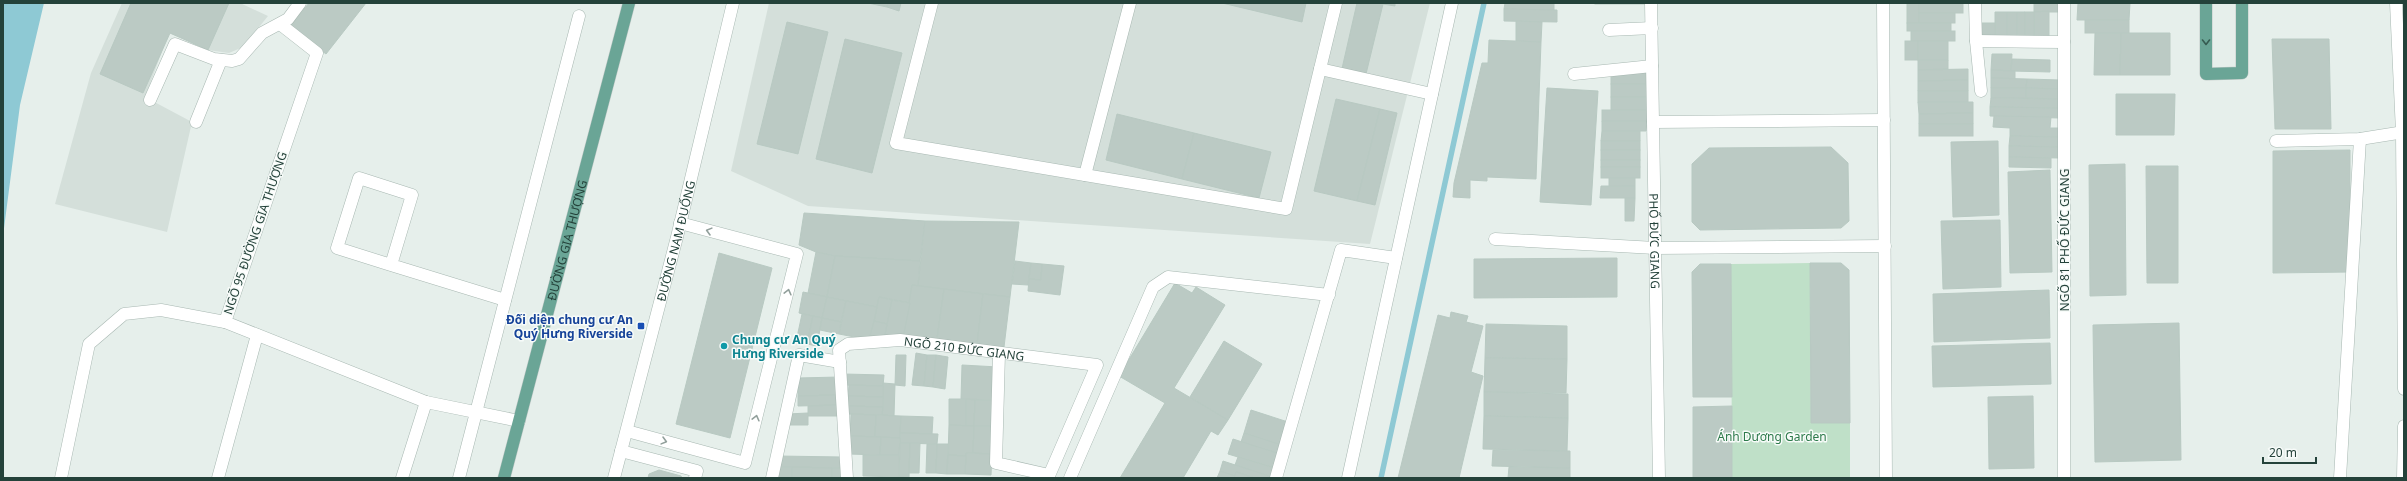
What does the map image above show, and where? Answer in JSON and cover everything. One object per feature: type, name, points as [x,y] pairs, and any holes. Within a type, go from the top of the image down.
[{"type":"main road","name":"ĐƯỜNG GIA THƯỢNG","points":[[504,478],[629,3]]},
{"type":"main road","points":[[2206,3],[2206,74],[2242,74],[2242,3]]},
{"type":"street","points":[[150,100],[175,44],[208,57],[221,60],[239,59],[262,33],[288,19],[300,3]]},
{"type":"street","name":"ĐƯỜNG NAM ĐUỐNG","points":[[614,478],[680,223],[733,3]]},
{"type":"street","points":[[932,3],[896,143],[1286,209],[1336,3]]},
{"type":"street","points":[[1085,175],[1130,3]]},
{"type":"street","points":[[1348,478],[1452,3]]},
{"type":"street","name":"PHỐ ĐỨC GIANG","points":[[1651,3],[1659,478]]},
{"type":"street","points":[[1883,3],[1886,478]]},
{"type":"street","points":[[1975,3],[1976,41],[1981,91]]},
{"type":"street","name":"NGÕ 81 PHỐ ĐỨC GIANG","points":[[2064,3],[2064,478]]},
{"type":"street","points":[[2396,3],[2403,132],[2404,390]]},
{"type":"street","points":[[459,478],[579,16]]},
{"type":"street","name":"NGÕ 95 ĐƯỜNG GIA THƯỢNG","points":[[280,24],[317,53],[225,322],[426,402],[519,420]]},
{"type":"street","points":[[1608,30],[1652,28]]},
{"type":"street","points":[[1976,41],[2064,42]]},
{"type":"street","points":[[196,122],[221,60]]},
{"type":"street","points":[[1574,74],[1652,66]]},
{"type":"street","points":[[1320,69],[1432,94]]},
{"type":"street","points":[[1653,122],[1884,120]]},
{"type":"street","points":[[2276,140],[2360,139],[2403,132]]},
{"type":"street","points":[[2340,478],[2360,139]]},
{"type":"street","points":[[391,265],[412,195],[360,178],[337,248],[391,265],[505,300]]},
{"type":"street","points":[[627,431],[745,463],[798,254],[680,223]]},
{"type":"street","points":[[1495,239],[1655,248],[1885,246]]},
{"type":"street","points":[[1276,478],[1341,250],[1396,258]]},
{"type":"street","points":[[1070,478],[1153,287],[1168,277],[1329,295]]},
{"type":"street","points":[[61,478],[89,344],[124,314],[161,310],[225,322]]},
{"type":"street","points":[[218,478],[257,335]]},
{"type":"street","name":"NGÕ 210 ĐỨC GIANG","points":[[847,478],[839,350],[848,344],[900,340],[1097,366],[1049,476]]},
{"type":"street","points":[[999,353],[996,463],[1049,476]]},
{"type":"street","points":[[772,478],[799,356],[840,362]]},
{"type":"street","points":[[402,478],[426,402]]},
{"type":"street","points":[[2403,478],[2404,426]]},
{"type":"street","points":[[621,451],[696,472],[695,478]]},
{"type":"shaded area","points":[[122,3],[240,3],[268,16],[243,47],[229,53],[208,50],[169,33],[145,97],[192,122],[167,232],[55,204],[91,73]]},
{"type":"shaded area","points":[[769,3],[1430,3],[1370,244],[808,206],[731,171]]},
{"type":"green space","name":"Ánh Dương Garden","points":[[1810,263],[1811,423],[1850,423],[1850,478],[1732,478],[1731,264]]},
{"type":"water","points":[[3,3],[44,3],[20,105],[3,236]]},
{"type":"building","points":[[131,3],[229,3],[208,50],[170,33],[143,93],[100,74]]},
{"type":"building","points":[[309,3],[366,3],[326,54],[290,26]]},
{"type":"building","points":[[868,3],[888,3],[887,7]]},
{"type":"building","points":[[888,3],[901,3],[899,11],[887,7]]},
{"type":"building","points":[[1222,3],[1306,3],[1302,22]]},
{"type":"building","points":[[1357,3],[1395,3],[1395,6],[1383,4],[1365,78],[1341,73]]},
{"type":"building","points":[[1505,3],[1554,3],[1554,10],[1504,9]]},
{"type":"building","points":[[1647,3],[1647,4],[1595,4]]},
{"type":"building","points":[[1907,3],[1919,3],[1919,23],[1907,23]]},
{"type":"building","points":[[1919,3],[1963,3],[1963,13],[1919,13]]},
{"type":"building","points":[[2034,3],[2058,3],[2058,12],[2034,12]]},
{"type":"building","points":[[2078,3],[2130,3],[2129,20],[2077,20]]},
{"type":"building","points":[[1504,9],[1557,10],[1557,22],[1504,21]]},
{"type":"building","points":[[2049,11],[2049,39],[2034,39],[2034,12]]},
{"type":"building","points":[[1995,12],[2007,12],[2007,39],[1995,40]]},
{"type":"building","points":[[2007,12],[2017,12],[2017,40],[2007,39]]},
{"type":"building","points":[[2017,12],[2025,12],[2025,39],[2017,40]]},
{"type":"building","points":[[2025,12],[2034,12],[2034,39],[2025,39]]},
{"type":"building","points":[[1919,13],[1955,13],[1955,23],[1919,23]]},
{"type":"building","points":[[2085,20],[2129,20],[2129,33],[2085,33]]},
{"type":"building","points":[[1516,21],[1542,22],[1541,42],[1516,41]]},
{"type":"building","points":[[787,22],[828,32],[798,154],[757,144]]},
{"type":"building","points":[[1907,23],[1951,23],[1951,31],[1907,31]]},
{"type":"building","points":[[1981,23],[1995,23],[1995,40],[1981,40]]},
{"type":"building","points":[[1911,31],[1955,31],[1955,41],[1911,41]]},
{"type":"building","points":[[2095,33],[2121,33],[2120,75],[2094,75]]},
{"type":"building","points":[[2121,33],[2170,33],[2170,75],[2120,75]]},
{"type":"building","points":[[845,39],[902,53],[872,173],[816,159]]},
{"type":"building","points":[[2272,39],[2329,39],[2331,129],[2275,129]]},
{"type":"building","points":[[1489,40],[1541,42],[1536,179],[1487,177],[1487,181],[1470,180],[1470,198],[1453,197],[1454,183],[1482,63],[1488,63]]},
{"type":"building","points":[[1905,41],[1918,41],[1918,60],[1905,60]]},
{"type":"building","points":[[1918,41],[1948,41],[1948,60],[1918,60]]},
{"type":"building","points":[[1992,54],[2012,54],[2011,71],[1991,70]]},
{"type":"building","points":[[2012,59],[2050,60],[2050,72],[2011,71]]},
{"type":"building","points":[[1918,60],[1948,60],[1948,69],[1918,70]]},
{"type":"building","points":[[1968,69],[1968,80],[1918,81],[1918,70]]},
{"type":"building","points":[[1991,70],[2015,71],[2015,79],[1991,78]]},
{"type":"building","points":[[1611,72],[1647,72],[1647,84],[1611,84]]},
{"type":"building","points":[[1991,78],[2027,79],[2026,88],[1991,88]]},
{"type":"building","points":[[2027,79],[2060,80],[2060,89],[2026,88]]},
{"type":"building","points":[[1968,80],[1968,91],[1918,91],[1918,81]]},
{"type":"building","points":[[1611,84],[1647,84],[1647,97],[1611,97]]},
{"type":"building","points":[[1547,88],[1598,91],[1591,205],[1540,202]]},
{"type":"building","points":[[1991,88],[2026,88],[2026,98],[1991,98]]},
{"type":"building","points":[[2026,88],[2060,89],[2060,99],[2026,98]]},
{"type":"building","points":[[1918,91],[1968,91],[1968,102],[1918,102]]},
{"type":"building","points":[[2116,94],[2175,94],[2174,135],[2116,135]]},
{"type":"building","points":[[1611,97],[1647,97],[1647,110],[1611,110]]},
{"type":"building","points":[[1991,98],[2060,99],[2059,108],[1990,107]]},
{"type":"building","points":[[1336,99],[1380,109],[1357,201],[1314,191]]},
{"type":"building","points":[[1918,102],[1973,102],[1973,113],[1919,114]]},
{"type":"building","points":[[1990,107],[2059,108],[2059,118],[1990,116]]},
{"type":"building","points":[[1380,109],[1397,113],[1375,205],[1357,201]]},
{"type":"building","points":[[1602,110],[1647,110],[1647,121],[1602,121]]},
{"type":"building","points":[[1973,113],[1973,124],[1919,124],[1919,114]]},
{"type":"building","points":[[1117,114],[1194,133],[1182,179],[1106,160]]},
{"type":"building","points":[[1994,116],[2051,117],[2050,128],[2060,128],[2059,137],[2010,136],[2010,128],[1993,127]]},
{"type":"building","points":[[1602,121],[1647,121],[1646,131],[1602,131]]},
{"type":"building","points":[[1919,124],[1973,124],[1973,136],[1919,136]]},
{"type":"building","points":[[1602,131],[1640,131],[1640,141],[1601,141]]},
{"type":"building","points":[[1194,133],[1271,152],[1259,198],[1182,179]]},
{"type":"building","points":[[2010,136],[2059,137],[2059,147],[2009,146]]},
{"type":"building","points":[[1601,141],[1640,141],[1640,150],[1601,150]]},
{"type":"building","points":[[1998,141],[1999,215],[1953,217],[1951,142]]},
{"type":"building","points":[[2009,146],[2059,147],[2059,158],[2009,157]]},
{"type":"building","points":[[1831,147],[1848,163],[1849,221],[1841,228],[1700,230],[1692,222],[1692,164],[1709,148]]},
{"type":"building","points":[[1601,150],[1640,150],[1640,160],[1601,160]]},
{"type":"building","points":[[2350,150],[2350,272],[2273,273],[2273,151]]},
{"type":"building","points":[[2009,157],[2051,158],[2051,168],[2009,167]]},
{"type":"building","points":[[1601,160],[1640,160],[1640,167],[1601,167]]},
{"type":"building","points":[[2125,164],[2126,295],[2090,296],[2089,165]]},
{"type":"building","points":[[2146,166],[2178,166],[2178,283],[2147,283]]},
{"type":"building","points":[[1601,167],[1640,167],[1640,178],[1601,178]]},
{"type":"building","points":[[2050,170],[2052,272],[2010,273],[2008,172]]},
{"type":"building","points":[[1609,178],[1635,178],[1635,186],[1609,187]]},
{"type":"building","points":[[1601,186],[1635,186],[1635,198],[1600,198]]},
{"type":"building","points":[[1625,198],[1635,198],[1634,221],[1625,221]]},
{"type":"building","points":[[804,213],[925,221],[920,261],[835,256],[816,252],[799,245]]},
{"type":"building","points":[[2000,220],[2001,287],[1943,289],[1941,221]]},
{"type":"building","points":[[925,221],[1019,222],[1010,297],[918,286]]},
{"type":"building","points":[[816,252],[835,256],[827,297],[808,293]]},
{"type":"building","name":"Chung cư An Quý Hưng Riverside","points":[[719,253],[772,268],[730,438],[676,424]]},
{"type":"building","points":[[835,256],[920,261],[918,286],[912,285],[910,303],[879,297],[877,307],[827,297]]},
{"type":"building","points":[[1617,258],[1617,297],[1474,298],[1474,259]]},
{"type":"building","points":[[1015,261],[1031,263],[1028,285],[1012,284]]},
{"type":"building","points":[[1031,263],[1042,264],[1041,280],[1029,279]]},
{"type":"building","points":[[1810,263],[1841,263],[1849,270],[1850,423],[1811,423]]},
{"type":"building","points":[[1042,264],[1064,266],[1060,295],[1028,291],[1029,279],[1041,280]]},
{"type":"building","points":[[1700,264],[1731,264],[1732,397],[1693,397],[1692,272]]},
{"type":"building","points":[[1175,283],[1192,293],[1196,287],[1225,305],[1174,388],[1228,420],[1218,435],[1211,431],[1183,478],[1120,478],[1165,403],[1119,376]]},
{"type":"building","points":[[912,285],[944,289],[937,339],[903,338]]},
{"type":"building","points":[[944,289],[983,294],[977,344],[937,339]]},
{"type":"building","points":[[2049,290],[2050,338],[1934,342],[1933,294]]},
{"type":"building","points":[[803,292],[827,297],[822,318],[799,313]]},
{"type":"building","points":[[983,294],[1010,297],[1004,347],[977,344]]},
{"type":"building","points":[[827,297],[846,301],[841,322],[822,318]]},
{"type":"building","points":[[879,297],[892,300],[887,324],[874,321]]},
{"type":"building","points":[[892,300],[910,303],[903,338],[885,335]]},
{"type":"building","points":[[846,301],[877,307],[870,340],[839,334]]},
{"type":"building","points":[[1451,312],[1468,316],[1466,322],[1483,326],[1471,372],[1483,376],[1459,478],[1398,478],[1438,315],[1450,318]]},
{"type":"building","points":[[802,314],[813,316],[807,344],[796,342]]},
{"type":"building","points":[[813,316],[822,318],[817,346],[807,344]]},
{"type":"building","points":[[822,318],[841,322],[839,334],[820,330]]},
{"type":"building","points":[[874,321],[887,324],[884,339],[870,336]]},
{"type":"building","points":[[2179,323],[2181,460],[2095,462],[2093,325]]},
{"type":"building","points":[[1486,324],[1567,326],[1567,359],[1485,358]]},
{"type":"building","points":[[1224,341],[1262,364],[1228,420],[1190,397]]},
{"type":"building","points":[[2050,343],[2051,384],[1933,387],[1932,346]]},
{"type":"building","points":[[916,353],[927,355],[924,386],[912,385]]},
{"type":"building","points":[[896,355],[906,355],[905,386],[895,385]]},
{"type":"building","points":[[927,355],[936,355],[933,387],[924,386]]},
{"type":"building","points":[[936,355],[948,357],[945,389],[933,387]]},
{"type":"building","points":[[1485,358],[1567,359],[1566,393],[1484,392]]},
{"type":"building","points":[[962,365],[998,367],[994,400],[961,399]]},
{"type":"building","points":[[844,374],[884,375],[883,386],[843,385]]},
{"type":"building","points":[[839,377],[839,395],[798,396],[798,378]]},
{"type":"building","points":[[883,383],[895,384],[894,416],[882,415]]},
{"type":"building","points":[[849,385],[883,386],[883,397],[848,396]]},
{"type":"building","points":[[1484,392],[1568,394],[1568,418],[1484,416]]},
{"type":"building","points":[[839,395],[839,405],[798,406],[798,396]]},
{"type":"building","points":[[848,396],[883,397],[883,407],[848,406]]},
{"type":"building","points":[[2033,396],[2034,468],[1989,469],[1988,397]]},
{"type":"building","points":[[949,399],[966,399],[966,426],[949,425]]},
{"type":"building","points":[[966,399],[975,400],[974,426],[966,426]]},
{"type":"building","points":[[975,400],[994,400],[993,426],[974,426]]},
{"type":"building","points":[[839,405],[839,416],[808,416],[808,406]]},
{"type":"building","points":[[848,406],[883,407],[882,415],[847,414]]},
{"type":"building","points":[[1732,406],[1732,478],[1693,478],[1693,407]]},
{"type":"building","points":[[1251,410],[1291,423],[1283,446],[1244,433]]},
{"type":"building","points":[[808,413],[808,425],[787,425],[787,414]]},
{"type":"building","points":[[851,414],[876,415],[875,437],[850,436]]},
{"type":"building","points":[[876,415],[901,416],[900,438],[875,437]]},
{"type":"building","points":[[901,416],[933,417],[932,434],[900,433]]},
{"type":"building","points":[[1484,416],[1568,418],[1567,451],[1483,449]]},
{"type":"building","points":[[949,425],[974,426],[973,453],[966,453],[966,456],[948,455]]},
{"type":"building","points":[[974,426],[993,426],[992,454],[973,453]]},
{"type":"building","points":[[900,433],[938,434],[937,444],[900,443]]},
{"type":"building","points":[[1244,433],[1285,446],[1283,455],[1241,442]]},
{"type":"building","points":[[850,436],[881,437],[880,455],[849,454]]},
{"type":"building","points":[[881,437],[900,438],[899,455],[880,455]]},
{"type":"building","points":[[1233,439],[1283,455],[1278,469],[1228,454]]},
{"type":"building","points":[[900,443],[910,443],[909,478],[899,477]]},
{"type":"building","points":[[910,443],[920,443],[919,473],[909,473]]},
{"type":"building","points":[[927,444],[937,444],[936,473],[926,473]]},
{"type":"building","points":[[937,444],[948,444],[947,474],[936,473]]},
{"type":"building","points":[[1493,450],[1570,451],[1570,468],[1492,466]]},
{"type":"building","points":[[966,453],[992,454],[991,475],[965,474]]},
{"type":"building","points":[[863,455],[899,455],[899,477],[863,476]]},
{"type":"building","points":[[948,455],[966,456],[965,474],[947,474]]},
{"type":"building","points":[[778,456],[842,457],[842,468],[778,467]]},
{"type":"building","points":[[1238,457],[1278,469],[1275,478],[1235,465]]},
{"type":"building","points":[[1223,461],[1275,478],[1255,478],[1236,472],[1235,476],[1220,471]]},
{"type":"building","points":[[776,467],[792,467],[792,478],[775,478]]},
{"type":"building","points":[[792,467],[832,468],[832,478],[792,478]]},
{"type":"building","points":[[1509,467],[1570,468],[1570,478],[1508,478]]},
{"type":"building","points":[[832,468],[845,468],[845,478],[832,478]]},
{"type":"building","points":[[659,470],[681,476],[682,478],[648,478],[649,474]]},
{"type":"building","points":[[1220,471],[1235,476],[1234,478],[1217,478]]},
{"type":"building","points":[[1236,472],[1255,478],[1234,478]]},
{"type":"waterway","points":[[1381,478],[1484,3]]},
{"type":"place","name":"Đối diện chung cư An Quý Hưng Riverside","points":[[641,326]]},
{"type":"place","name":"Chung cư An Quý Hưng Riverside","points":[[724,346]]}]
